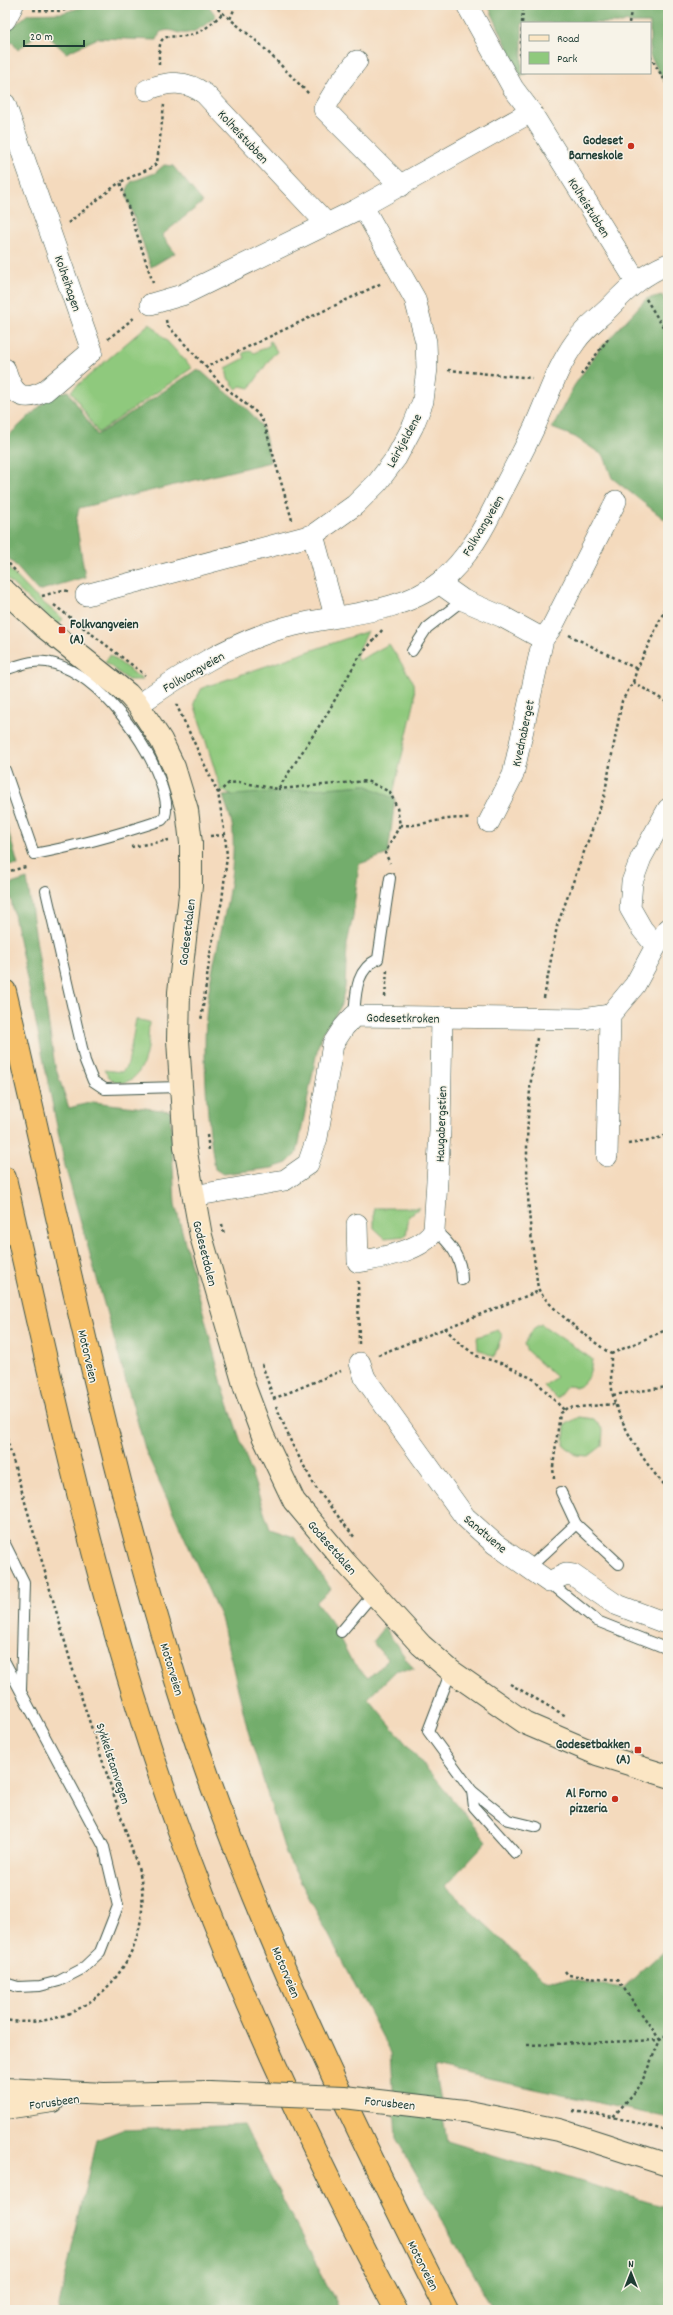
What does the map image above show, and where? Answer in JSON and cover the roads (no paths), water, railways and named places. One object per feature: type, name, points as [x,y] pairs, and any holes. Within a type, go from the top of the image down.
[{"type":"highway","name":"Motorveien","points":[[5,991],[103,1416],[134,1540],[186,1709],[239,1857],[298,1998],[359,2133],[447,2310]]},
{"type":"highway","points":[[5,1178],[91,1546],[118,1643],[168,1800],[225,1950],[288,2095],[317,2158],[396,2310]]},
{"type":"main road","name":"Godesetdalen","points":[[5,591],[44,627],[116,683],[138,705],[161,740],[182,788],[189,827],[191,886],[179,992],[180,1087],[185,1147],[201,1236],[223,1319],[245,1388],[263,1436],[294,1501],[345,1562],[421,1645],[451,1671],[527,1724],[597,1754],[668,1776]]},
{"type":"main road","name":"Forusbeen","points":[[5,2090],[104,2094],[209,2092],[344,2097],[464,2111],[559,2130],[668,2165]]},
{"type":"main road","name":"Forusbeen","points":[[5,2108],[104,2094]]},
{"type":"street","name":"Kolheistubben","points":[[467,5],[502,68],[636,281]]},
{"type":"street","points":[[357,61],[339,84],[324,108],[401,186]]},
{"type":"street","name":"Kolheistubben","points":[[154,87],[189,84],[205,94],[327,224]]},
{"type":"street","name":"Kolheihagen","points":[[5,104],[92,351],[36,396],[20,396],[14,391],[5,369]]},
{"type":"street","points":[[156,303],[182,295],[204,285],[363,207],[531,112]]},
{"type":"street","name":"Leirkjeldene","points":[[86,595],[305,537],[355,505],[378,482],[396,458],[413,426],[423,401],[427,368],[426,342],[421,316],[415,299],[363,207]]},
{"type":"street","name":"Folkvangveien","points":[[138,705],[162,687],[244,643],[283,628],[335,616],[382,608],[406,601],[439,582],[464,558],[478,537],[535,426],[553,380],[576,340],[636,281],[668,264]]},
{"type":"street","name":"Kvednaberget","points":[[489,822],[513,775],[548,633],[616,501]]},
{"type":"street","points":[[305,537],[335,616]]},
{"type":"street","points":[[439,582],[463,600],[503,617],[548,633]]},
{"type":"street","points":[[656,946],[642,929],[630,908],[632,882],[641,858],[668,809]]},
{"type":"street","points":[[607,1150],[610,1015],[635,985],[656,946],[668,929]]},
{"type":"street","name":"Godesetkroken","points":[[193,1196],[285,1180],[308,1164],[317,1138],[333,1044],[354,1016],[541,1018],[583,1020],[610,1015]]},
{"type":"street","name":"Haugabergstien","points":[[434,1230],[440,1131],[442,1017]]},
{"type":"street","points":[[356,1224],[358,1262],[383,1258],[423,1244],[434,1230]]},
{"type":"street","name":"Sandtuene","points":[[360,1363],[365,1378],[465,1517],[495,1544],[530,1567],[549,1582]]},
{"type":"street","points":[[549,1582],[566,1574],[573,1575],[615,1604],[668,1624]]},
{"type":"lane","points":[[412,651],[427,628],[463,600]]},
{"type":"lane","points":[[5,670],[32,661],[56,664],[84,680],[108,700],[127,721],[144,745],[160,780],[165,798],[166,816],[162,820],[79,846],[34,854],[5,770]]},
{"type":"lane","points":[[354,1016],[356,988],[361,973],[370,963],[378,959],[390,878]]},
{"type":"lane","points":[[46,891],[85,1060],[93,1081],[105,1089],[180,1087]]},
{"type":"lane","points":[[434,1230],[447,1240],[456,1253],[462,1272],[462,1280]]},
{"type":"lane","points":[[561,1492],[576,1524],[619,1564]]},
{"type":"lane","points":[[530,1567],[576,1524]]},
{"type":"lane","points":[[5,1544],[24,1582],[21,1690]]},
{"type":"lane","points":[[549,1582],[597,1621],[668,1649]]},
{"type":"lane","points":[[341,1632],[374,1593]]},
{"type":"lane","points":[[5,1662],[104,1847],[118,1906],[100,1952],[82,1969],[59,1981],[40,1986],[18,1988],[5,1983]]},
{"type":"lane","points":[[451,1671],[428,1731],[472,1791],[508,1820],[537,1827]]},
{"type":"lane","points":[[472,1791],[474,1807],[515,1853]]},
{"type":"place","name":"Godeset Barneskole","points":[[631,146]]},
{"type":"place","name":"Folkvangveien (A)","points":[[62,630]]},
{"type":"place","name":"Godesetbakken (A)","points":[[638,1750]]},
{"type":"place","name":"Al Forno pizzeria","points":[[615,1799]]}]
